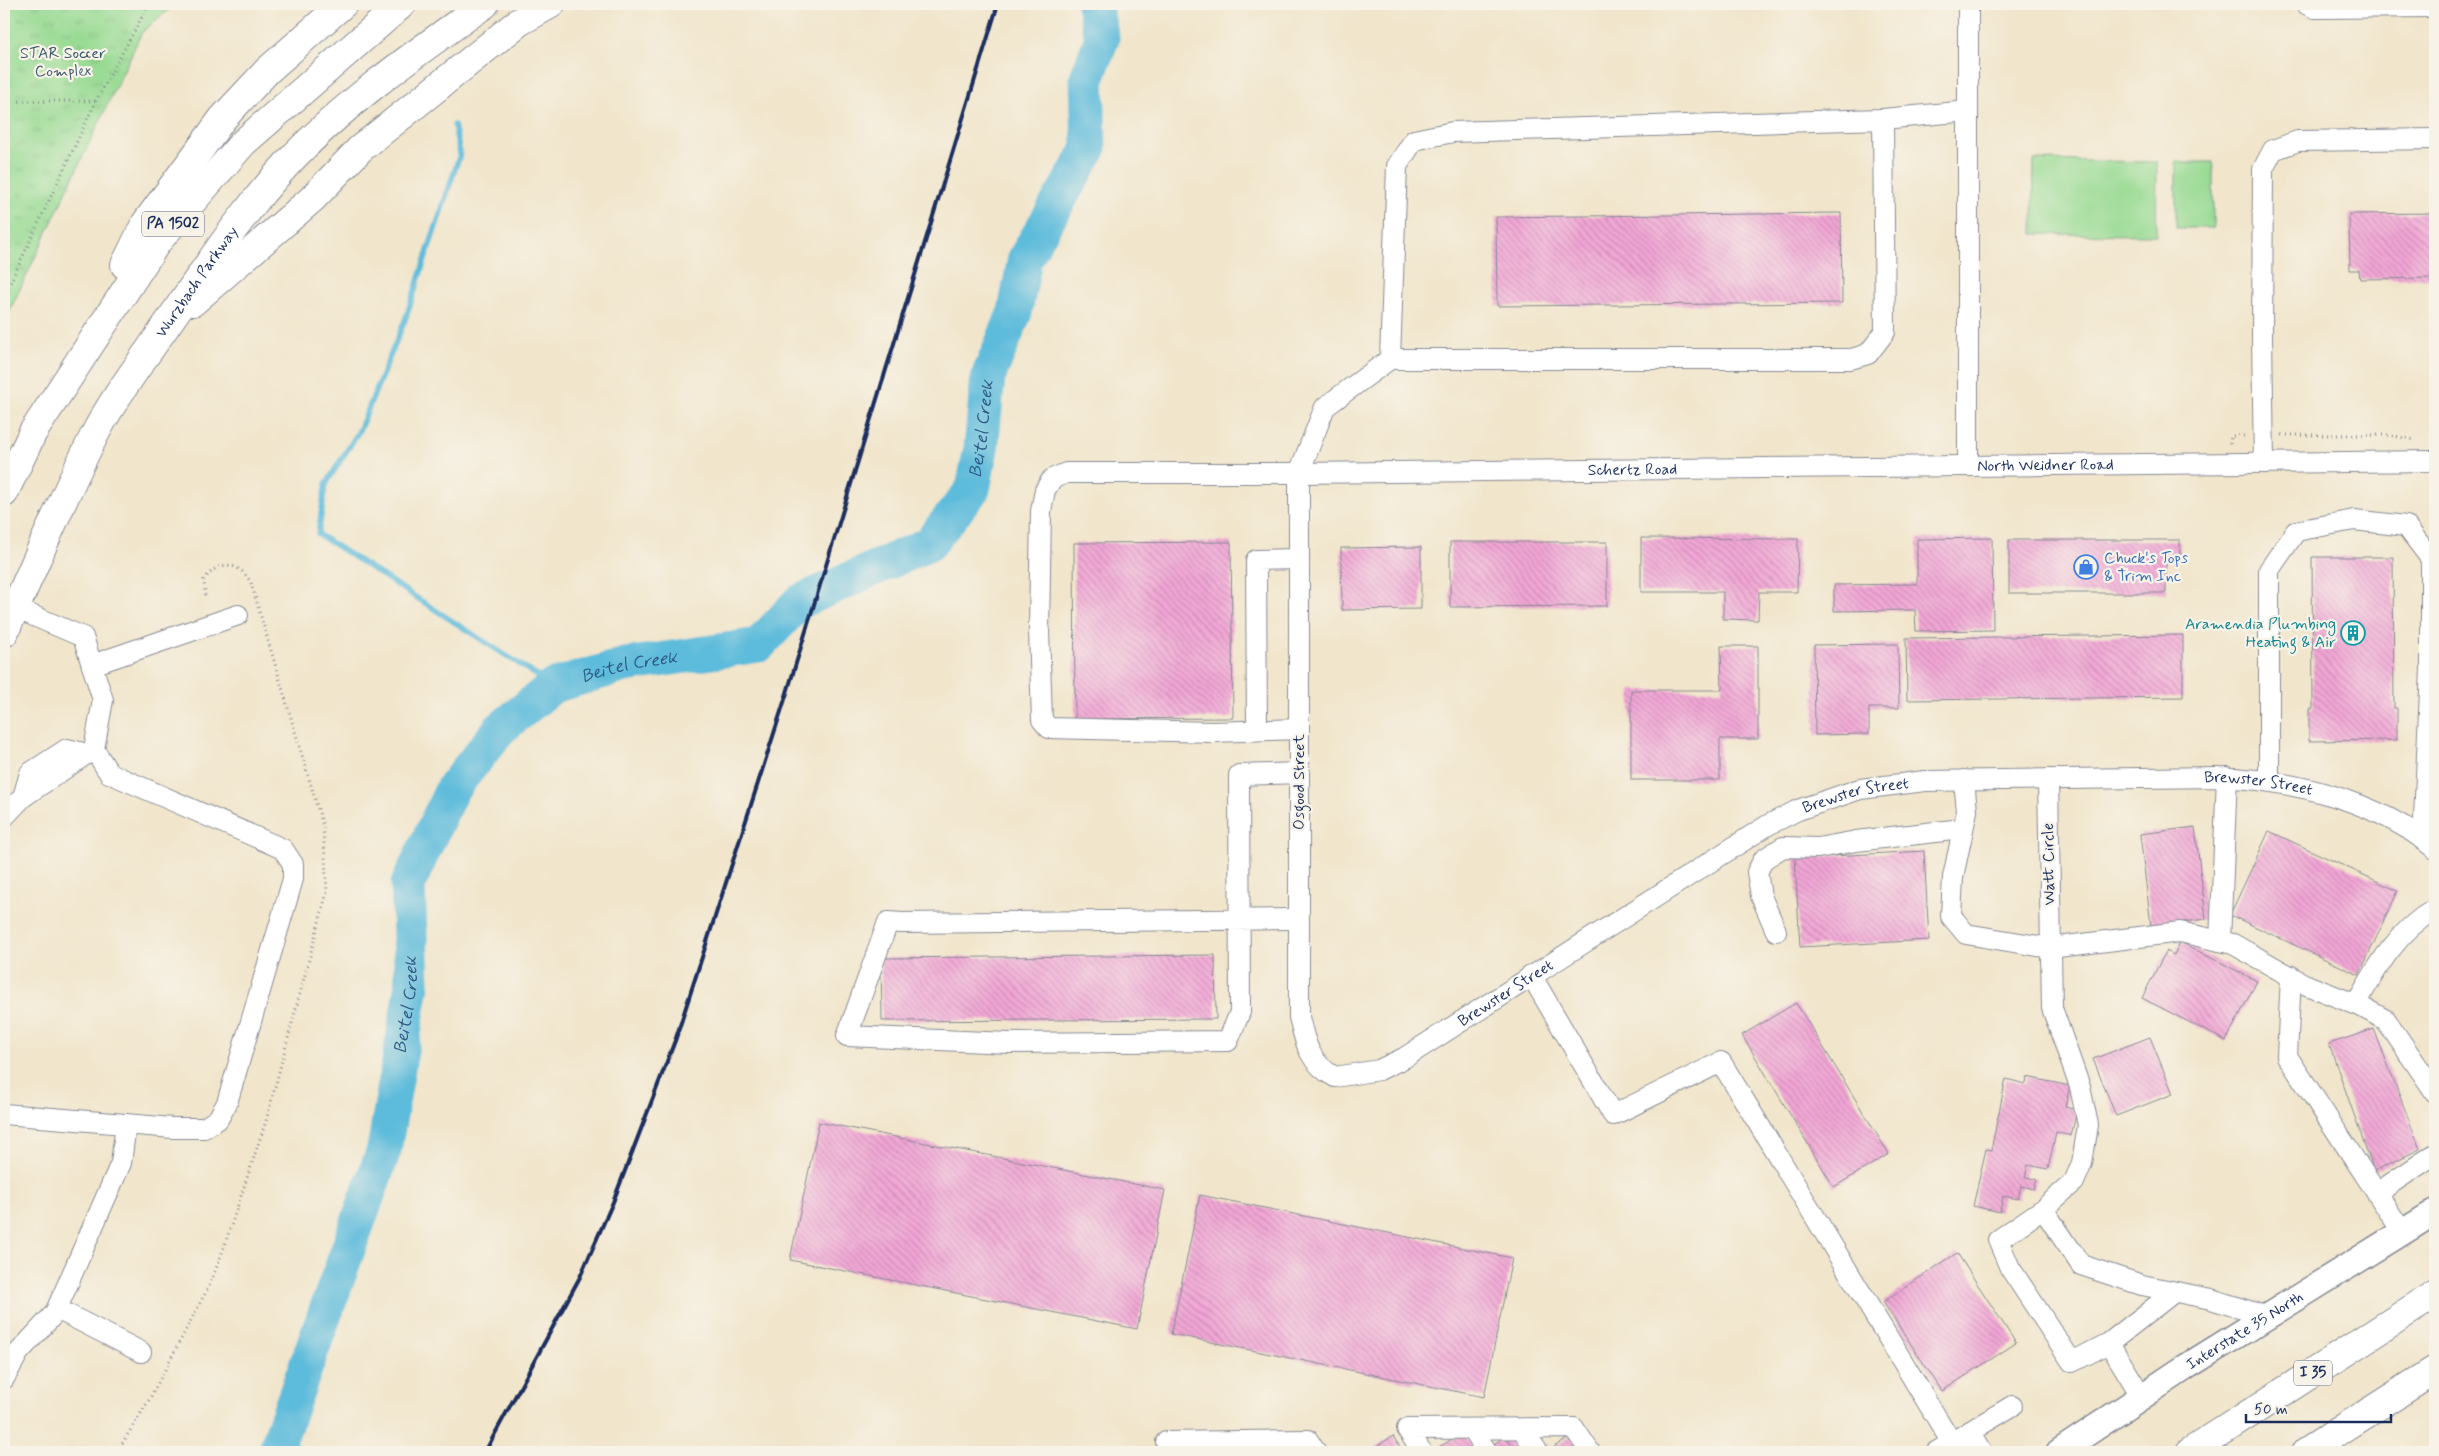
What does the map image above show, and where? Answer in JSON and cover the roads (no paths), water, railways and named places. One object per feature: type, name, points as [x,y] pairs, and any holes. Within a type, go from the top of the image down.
[{"type":"highway","points":[[104,324],[130,254],[145,224],[172,185],[223,118],[268,70],[343,4]]},
{"type":"highway","name":"PA 1502","points":[[4,493],[34,432],[157,242],[243,143],[402,4]]},
{"type":"highway","name":"Wurzbach Parkway","points":[[4,632],[95,434],[124,384],[159,337],[227,236],[288,164],[387,74],[485,4]]},
{"type":"highway","points":[[159,337],[186,307],[312,200],[360,149],[519,22],[551,4]]},
{"type":"highway","name":"I 35","points":[[2190,1452],[2435,1294]]},
{"type":"highway","points":[[2306,1452],[2435,1370]]},
{"type":"main road","name":"Interstate 35 North","points":[[2059,1452],[2142,1397],[2435,1212]]},
{"type":"street","name":"North Weidner Road","points":[[1968,4],[1968,466],[2435,461]]},
{"type":"street","points":[[2306,4],[2315,8],[2435,7]]},
{"type":"street","points":[[1390,358],[1398,166],[1414,140],[1453,132],[1883,120],[1968,111]]},
{"type":"street","points":[[1299,473],[1325,407],[1390,358],[1851,360],[1868,354],[1885,332],[1883,120]]},
{"type":"street","points":[[2264,463],[2262,169],[2273,150],[2298,141],[2435,139]]},
{"type":"street","name":"Schertz Road","points":[[1299,729],[1213,732],[1049,728],[1042,720],[1039,631],[1041,512],[1045,490],[1052,479],[1066,473],[1299,473],[1968,466]]},
{"type":"street","name":"Osgood Street","points":[[1299,473],[1299,1016],[1306,1045],[1315,1063],[1335,1077]]},
{"type":"street","points":[[2269,781],[2269,570],[2296,531],[2354,520],[2406,526],[2431,559],[2429,845]]},
{"type":"street","points":[[1257,730],[1256,560],[1299,559]]},
{"type":"street","points":[[4,817],[22,797],[91,752],[103,700],[83,637],[15,608]]},
{"type":"street","points":[[92,665],[238,615]]},
{"type":"street","points":[[4,1114],[204,1128],[218,1119],[226,1103],[293,879],[292,864],[283,849],[109,773],[91,752]]},
{"type":"street","points":[[1299,773],[1239,775],[1241,920],[1240,1012],[1228,1041],[1009,1043],[846,1036],[888,922],[1241,920],[1299,919]]},
{"type":"street","points":[[2220,941],[2227,778]]},
{"type":"street","name":"Brewster Street","points":[[1335,1077],[1379,1070],[1404,1058],[1768,825],[1813,804],[1860,789],[1924,781],[1964,780],[2227,778],[2269,781],[2308,787],[2348,801],[2393,821],[2429,845]]},
{"type":"street","name":"Watt Circle","points":[[2048,779],[2052,1008],[2080,1087],[2088,1125],[2082,1163],[2074,1182],[2043,1209],[1998,1240],[2010,1268],[2072,1362],[2109,1343]]},
{"type":"street","points":[[1964,780],[1967,811],[1953,877],[1951,916],[1966,934],[2050,948],[2180,932],[2233,944],[2304,984],[2356,1004],[2386,1020],[2435,1092]]},
{"type":"street","points":[[1768,825],[1783,847]]},
{"type":"street","points":[[1776,931],[1761,896],[1757,872],[1764,859],[1783,847],[1818,848],[1856,841],[1962,829]]},
{"type":"street","points":[[2356,1004],[2375,970],[2395,941],[2423,916],[2435,909]]},
{"type":"street","points":[[1531,975],[1613,1114],[1721,1062],[1944,1448],[2012,1406]]},
{"type":"street","points":[[2291,976],[2287,1056],[2403,1233]]},
{"type":"street","points":[[7,1366],[56,1309],[121,1163],[126,1124]]},
{"type":"street","points":[[2377,1193],[2435,1154]]},
{"type":"street","points":[[2043,1209],[2081,1265],[2142,1285],[2211,1299],[2268,1317]]},
{"type":"street","points":[[2142,1397],[2109,1343],[2174,1292]]},
{"type":"street","points":[[56,1309],[141,1352]]},
{"type":"street","points":[[1422,1452],[1407,1429],[1574,1428],[1590,1452]]},
{"type":"street","points":[[1472,1429],[1487,1452]]},
{"type":"street","points":[[1522,1429],[1538,1452]]},
{"type":"street","points":[[1969,1432],[1981,1452]]},
{"type":"street","points":[[1166,1442],[1308,1440],[1316,1452]]},
{"type":"waterway","name":"Beitel Creek","points":[[275,1452],[384,1150],[412,985],[408,884],[452,789],[500,729],[553,686],[625,665],[759,645],[799,602],[929,544],[973,489],[981,448],[988,377],[1015,312],[1025,258],[1089,149],[1087,78],[1102,38],[1094,4]]},
{"type":"waterway","points":[[454,125],[460,154],[405,320],[359,431],[326,484],[318,534],[553,686]]},
{"type":"railway","points":[[485,1452],[580,1277],[613,1202],[676,1038],[786,696],[998,4]]},
{"type":"place","name":"Chuck's Tops & Trim Inc","points":[[2086,567]]},
{"type":"place","name":"Aramendia Plumbing Heating & Air","points":[[2353,633]]},
{"type":"park label","name":"STAR Soccer Complex","points":[[63,62]]}]
